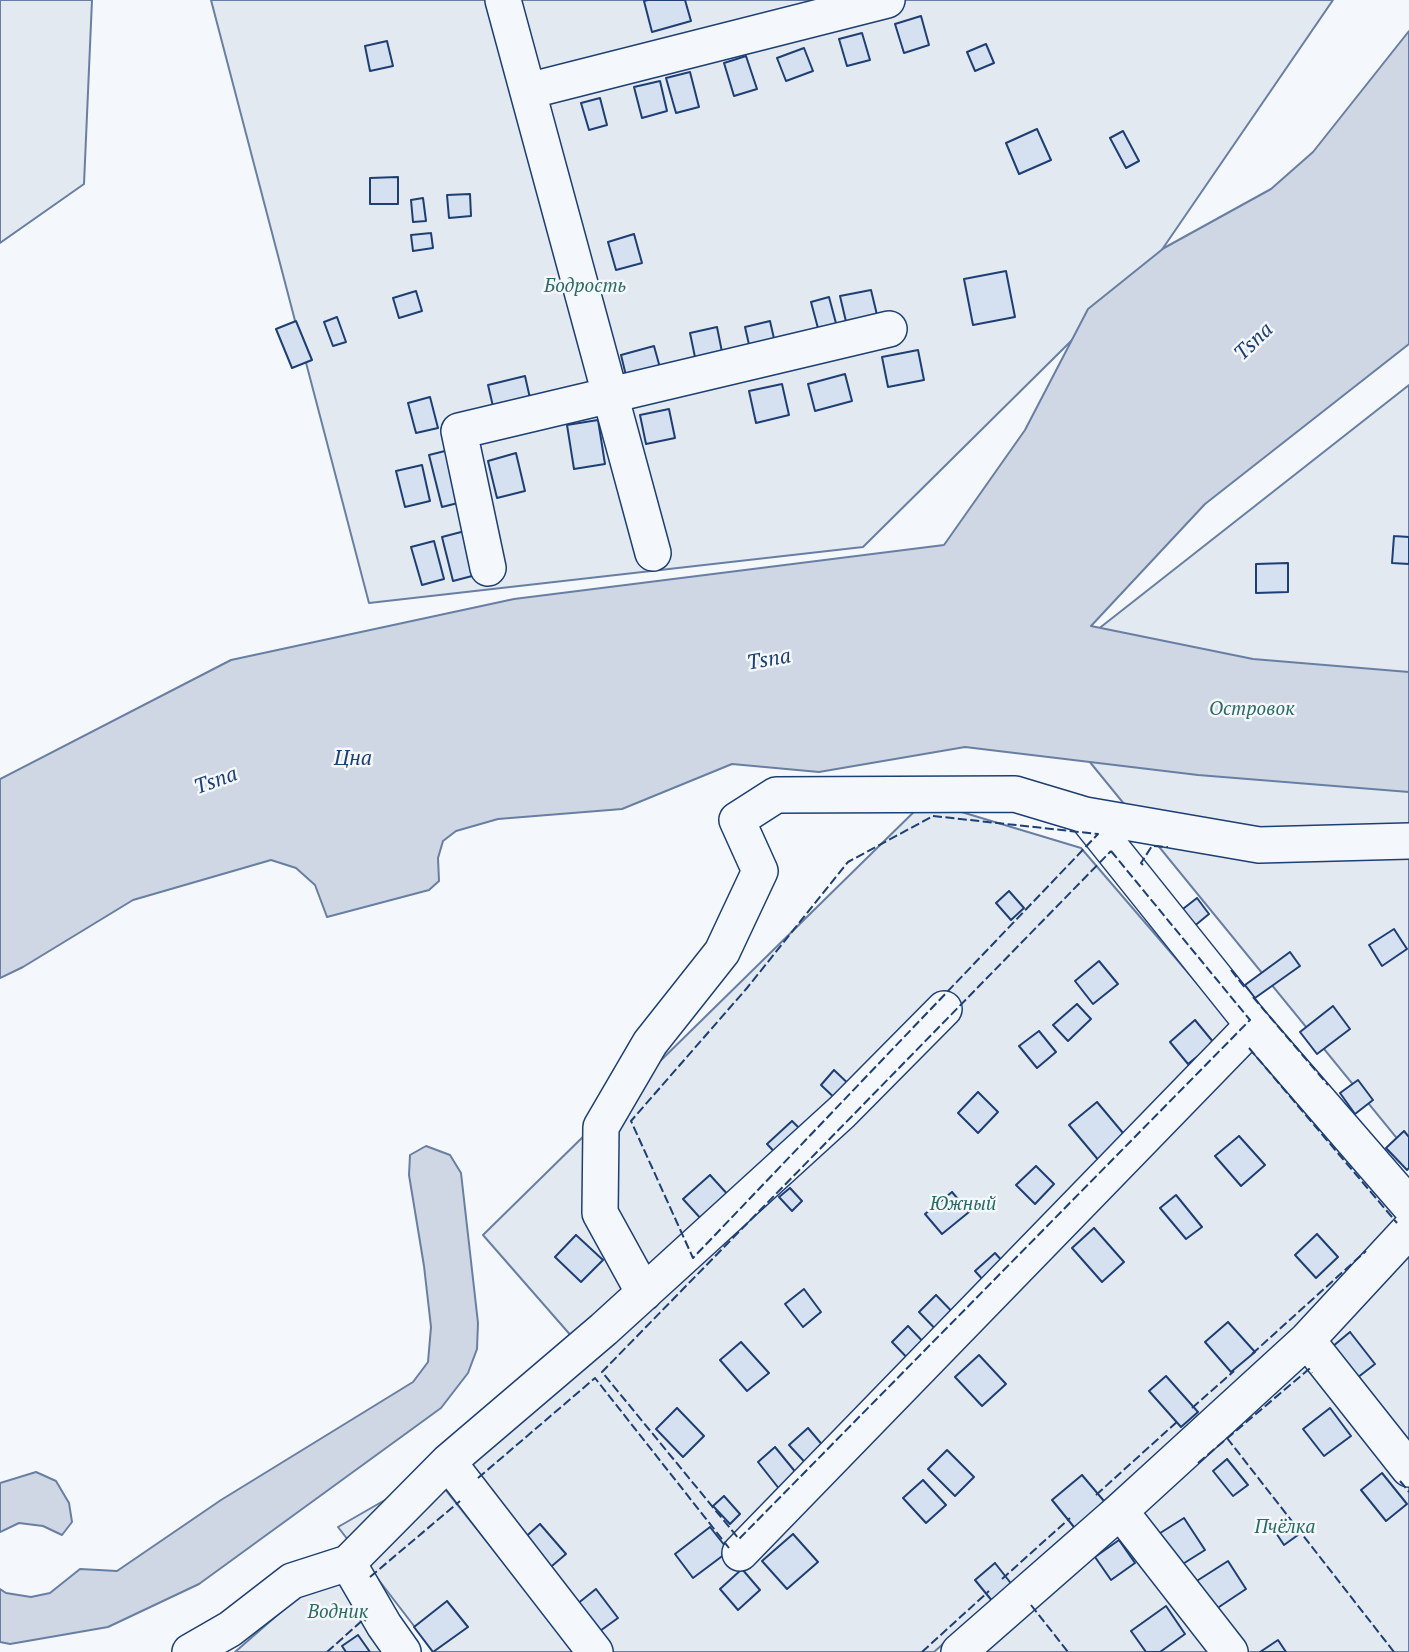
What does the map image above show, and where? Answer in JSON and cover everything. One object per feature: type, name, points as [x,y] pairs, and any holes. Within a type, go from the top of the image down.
[{"type":"street","points":[[503,0],[653,553]]},
{"type":"street","points":[[528,91],[887,0]]},
{"type":"street","points":[[488,568],[459,432],[889,329]]},
{"type":"street","points":[[643,1293],[600,1213],[601,1127],[650,1043],[722,952],[760,871],[737,820],[776,795],[1015,794],[1085,815],[1259,845],[1409,841]]},
{"type":"street","points":[[1085,815],[1253,1025],[1409,1205]]},
{"type":"street","points":[[190,1652],[239,1640],[292,1581],[348,1563],[448,1462],[643,1293],[842,1112],[944,1009]]},
{"type":"street","points":[[740,1553],[1253,1025]]},
{"type":"street","points":[[958,1652],[1120,1511],[1307,1340],[1409,1230]]},
{"type":"street","points":[[1307,1340],[1409,1469]]},
{"type":"street","points":[[448,1462],[595,1652]]},
{"type":"street","points":[[1120,1511],[1230,1652]]},
{"type":"street","points":[[348,1563],[403,1652]]},
{"type":"green space","points":[[0,0],[92,0],[84,184],[0,243]]},
{"type":"green space","name":"Бодрость","points":[[211,0],[1333,0],[1159,254],[863,547],[369,603]]},
{"type":"green space","name":"Островок","points":[[1409,385],[1409,1153],[1027,685]]},
{"type":"green space","name":"Южный","points":[[925,801],[1081,848],[1409,1230],[934,1652],[585,1652],[448,1480],[580,1346],[483,1235]]},
{"type":"green space","name":"Пчёлка","points":[[1409,1255],[1409,1652],[959,1652]]},
{"type":"green space","points":[[432,1473],[575,1652],[434,1652],[338,1527]]},
{"type":"green space","name":"Водник","points":[[344,1557],[414,1652],[235,1652]]},
{"type":"water","name":"Цна","points":[[1409,31],[1409,344],[1205,504],[1091,626],[1253,659],[1409,672],[1409,792],[1198,775],[965,747],[819,772],[732,764],[622,809],[498,819],[456,831],[443,841],[438,858],[439,881],[429,890],[327,917],[315,885],[296,868],[271,860],[133,900],[23,967],[0,978],[0,779],[231,660],[514,599],[944,545],[1025,430],[1088,309],[1164,248],[1271,189],[1313,152]]},
{"type":"water","points":[[426,1146],[450,1155],[461,1173],[478,1323],[477,1349],[468,1373],[441,1408],[199,1584],[108,1627],[10,1644],[0,1642],[0,1589],[6,1593],[31,1597],[50,1593],[80,1569],[117,1571],[221,1500],[413,1382],[428,1362],[431,1327],[409,1175],[410,1155]]},
{"type":"water","points":[[36,1472],[56,1481],[69,1503],[72,1522],[62,1535],[43,1526],[19,1523],[0,1532],[0,1483]]},
{"type":"building","points":[[685,0],[691,21],[652,32],[644,1]]},
{"type":"building","points":[[921,16],[929,45],[904,53],[895,24]]},
{"type":"building","points":[[862,33],[870,60],[847,66],[839,39]]},
{"type":"building","points":[[387,41],[393,66],[370,71],[365,46]]},
{"type":"building","points":[[986,44],[994,63],[975,71],[967,52]]},
{"type":"building","points":[[804,48],[813,71],[786,81],[777,58]]},
{"type":"building","points":[[746,56],[757,89],[734,96],[724,63]]},
{"type":"building","points":[[690,72],[699,107],[676,113],[666,78]]},
{"type":"building","points":[[660,81],[667,111],[642,118],[634,87]]},
{"type":"building","points":[[600,98],[607,125],[589,130],[581,103]]},
{"type":"building","points":[[1037,129],[1051,160],[1019,174],[1006,143]]},
{"type":"building","points":[[1123,131],[1139,161],[1126,168],[1110,138]]},
{"type":"building","points":[[398,177],[398,204],[370,204],[370,178]]},
{"type":"building","points":[[470,194],[471,216],[449,218],[447,195]]},
{"type":"building","points":[[423,198],[426,221],[413,222],[411,200]]},
{"type":"building","points":[[431,233],[433,248],[413,251],[411,235]]},
{"type":"building","points":[[634,234],[642,263],[616,270],[608,242]]},
{"type":"building","points":[[1006,271],[1015,317],[973,325],[964,279]]},
{"type":"building","points":[[871,290],[878,319],[847,326],[840,296]]},
{"type":"building","points":[[416,291],[422,311],[399,318],[393,298]]},
{"type":"building","points":[[829,297],[837,327],[819,332],[811,302]]},
{"type":"building","points":[[337,317],[346,342],[333,346],[324,322]]},
{"type":"building","points":[[296,321],[312,360],[292,368],[276,329]]},
{"type":"building","points":[[770,321],[775,343],[750,349],[745,327]]},
{"type":"building","points":[[717,327],[723,357],[696,362],[690,333]]},
{"type":"building","points":[[654,346],[662,375],[628,384],[621,355]]},
{"type":"building","points":[[918,350],[924,380],[888,387],[882,357]]},
{"type":"building","points":[[845,374],[852,401],[815,411],[808,384]]},
{"type":"building","points":[[525,376],[532,407],[495,415],[488,385]]},
{"type":"building","points":[[782,384],[789,415],[756,423],[749,391]]},
{"type":"building","points":[[430,397],[438,428],[416,433],[408,403]]},
{"type":"building","points":[[669,409],[675,438],[646,444],[640,415]]},
{"type":"building","points":[[598,420],[605,464],[574,469],[567,425]]},
{"type":"building","points":[[453,449],[466,501],[442,507],[429,455]]},
{"type":"building","points":[[516,453],[525,491],[497,498],[488,461]]},
{"type":"building","points":[[422,465],[430,501],[405,507],[396,471]]},
{"type":"building","points":[[465,531],[476,575],[453,581],[442,537]]},
{"type":"building","points":[[1394,536],[1409,537],[1409,564],[1392,563]]},
{"type":"building","points":[[434,541],[444,579],[422,585],[411,547]]},
{"type":"building","points":[[1288,563],[1288,592],[1256,593],[1256,564]]},
{"type":"building","points":[[1009,891],[1024,908],[1011,920],[996,903]]},
{"type":"building","points":[[1197,898],[1209,914],[1192,928],[1179,912]]},
{"type":"building","points":[[1394,929],[1407,949],[1382,966],[1369,945]]},
{"type":"building","points":[[1290,952],[1300,966],[1255,998],[1245,985]]},
{"type":"building","points":[[1099,961],[1118,984],[1093,1004],[1075,981]]},
{"type":"building","points":[[1077,1004],[1091,1019],[1068,1041],[1053,1025]]},
{"type":"building","points":[[1333,1006],[1350,1029],[1317,1054],[1300,1032]]},
{"type":"building","points":[[1195,1020],[1214,1043],[1188,1064],[1170,1042]]},
{"type":"building","points":[[1039,1031],[1056,1052],[1037,1068],[1019,1046]]},
{"type":"building","points":[[834,1070],[856,1091],[842,1105],[821,1085]]},
{"type":"building","points":[[1358,1080],[1373,1100],[1355,1114],[1340,1093]]},
{"type":"building","points":[[978,1092],[998,1112],[978,1133],[958,1113]]},
{"type":"building","points":[[1097,1102],[1128,1139],[1100,1162],[1069,1125]]},
{"type":"building","points":[[792,1121],[808,1137],[782,1160],[767,1144]]},
{"type":"building","points":[[1404,1131],[1409,1137],[1407,1170],[1386,1148]]},
{"type":"building","points":[[1239,1136],[1265,1165],[1241,1186],[1215,1156]]},
{"type":"building","points":[[1036,1166],[1054,1184],[1035,1204],[1016,1185]]},
{"type":"building","points":[[710,1175],[740,1208],[713,1232],[683,1199]]},
{"type":"building","points":[[790,1188],[802,1201],[792,1211],[779,1197]]},
{"type":"building","points":[[952,1192],[969,1212],[942,1234],[925,1214]]},
{"type":"building","points":[[1176,1195],[1202,1227],[1186,1239],[1160,1208]]},
{"type":"building","points":[[1094,1228],[1124,1262],[1102,1282],[1072,1248]]},
{"type":"building","points":[[1317,1234],[1338,1257],[1316,1278],[1295,1255]]},
{"type":"building","points":[[576,1235],[603,1260],[581,1282],[555,1257]]},
{"type":"building","points":[[995,1253],[1014,1274],[994,1292],[975,1271]]},
{"type":"building","points":[[804,1289],[821,1312],[803,1327],[785,1304]]},
{"type":"building","points":[[936,1295],[962,1322],[945,1339],[919,1312]]},
{"type":"building","points":[[1228,1322],[1255,1352],[1231,1372],[1205,1342]]},
{"type":"building","points":[[908,1326],[931,1350],[915,1366],[892,1342]]},
{"type":"building","points":[[1350,1332],[1375,1364],[1357,1378],[1332,1347]]},
{"type":"building","points":[[741,1342],[769,1373],[747,1391],[720,1360]]},
{"type":"building","points":[[979,1355],[1006,1384],[982,1406],[955,1377]]},
{"type":"building","points":[[1166,1376],[1198,1412],[1181,1427],[1149,1391]]},
{"type":"building","points":[[677,1408],[704,1436],[683,1457],[656,1429]]},
{"type":"building","points":[[1330,1408],[1351,1436],[1324,1456],[1303,1429]]},
{"type":"building","points":[[808,1428],[830,1454],[812,1470],[789,1445]]},
{"type":"building","points":[[775,1447],[802,1480],[784,1495],[758,1462]]},
{"type":"building","points":[[947,1450],[974,1477],[955,1496],[928,1469]]},
{"type":"building","points":[[1227,1459],[1248,1485],[1233,1496],[1213,1471]]},
{"type":"building","points":[[1382,1473],[1407,1504],[1386,1521],[1361,1490]]},
{"type":"building","points":[[1082,1475],[1109,1507],[1078,1532],[1052,1500]]},
{"type":"building","points":[[923,1480],[946,1505],[926,1523],[903,1498]]},
{"type":"building","points":[[724,1496],[740,1514],[730,1524],[713,1506]]},
{"type":"building","points":[[1184,1518],[1205,1550],[1178,1567],[1157,1535]]},
{"type":"building","points":[[1286,1518],[1298,1535],[1284,1545],[1272,1527]]},
{"type":"building","points":[[540,1524],[566,1554],[546,1571],[521,1541]]},
{"type":"building","points":[[710,1527],[729,1551],[693,1578],[675,1554]]},
{"type":"building","points":[[793,1534],[818,1562],[787,1589],[762,1561]]},
{"type":"building","points":[[1119,1540],[1135,1563],[1111,1580],[1095,1557]]},
{"type":"building","points":[[1228,1561],[1246,1589],[1210,1613],[1192,1584]]},
{"type":"building","points":[[995,1563],[1013,1586],[993,1602],[975,1580]]},
{"type":"building","points":[[742,1569],[760,1590],[738,1610],[720,1589]]},
{"type":"building","points":[[596,1589],[618,1618],[593,1636],[572,1608]]},
{"type":"building","points":[[447,1601],[468,1627],[433,1652],[414,1627]]},
{"type":"building","points":[[1166,1606],[1185,1634],[1160,1652],[1146,1652],[1131,1631]]},
{"type":"building","points":[[358,1635],[370,1652],[346,1652],[342,1646]]},
{"type":"building","points":[[1278,1640],[1286,1652],[1260,1652]]},
{"type":"fence","points":[[933,816],[1098,834],[693,1258],[631,1121],[747,988],[848,862],[933,816]]},
{"type":"fence","points":[[1143,865],[1141,863],[1152,846],[1168,847]]},
{"type":"fence","points":[[1111,851],[1250,1020],[739,1539],[602,1372],[1111,851]]},
{"type":"fence","points":[[1231,970],[1246,989]]},
{"type":"fence","points":[[1253,997],[1328,1085]]},
{"type":"fence","points":[[1249,1048],[1397,1223]]},
{"type":"fence","points":[[1252,1354],[1366,1251]]},
{"type":"fence","points":[[1198,1463],[1309,1369],[1312,1373]]},
{"type":"fence","points":[[1192,1408],[1234,1371]]},
{"type":"fence","points":[[478,1478],[595,1378],[729,1548]]},
{"type":"fence","points":[[1096,1495],[1179,1420]]},
{"type":"fence","points":[[1227,1438],[1394,1652]]},
{"type":"fence","points":[[1400,1481],[1409,1492]]},
{"type":"fence","points":[[370,1577],[460,1501]]},
{"type":"fence","points":[[1002,1579],[1070,1518]]},
{"type":"fence","points":[[922,1652],[989,1591]]},
{"type":"fence","points":[[1031,1605],[1068,1652]]},
{"type":"fence","points":[[327,1652],[364,1619],[366,1621]]},
{"type":"water label","name":"Tsna","points":[[1254,342]]},
{"type":"water label","name":"Tsna","points":[[769,660]]},
{"type":"water label","name":"Tsna","points":[[216,781]]}]
